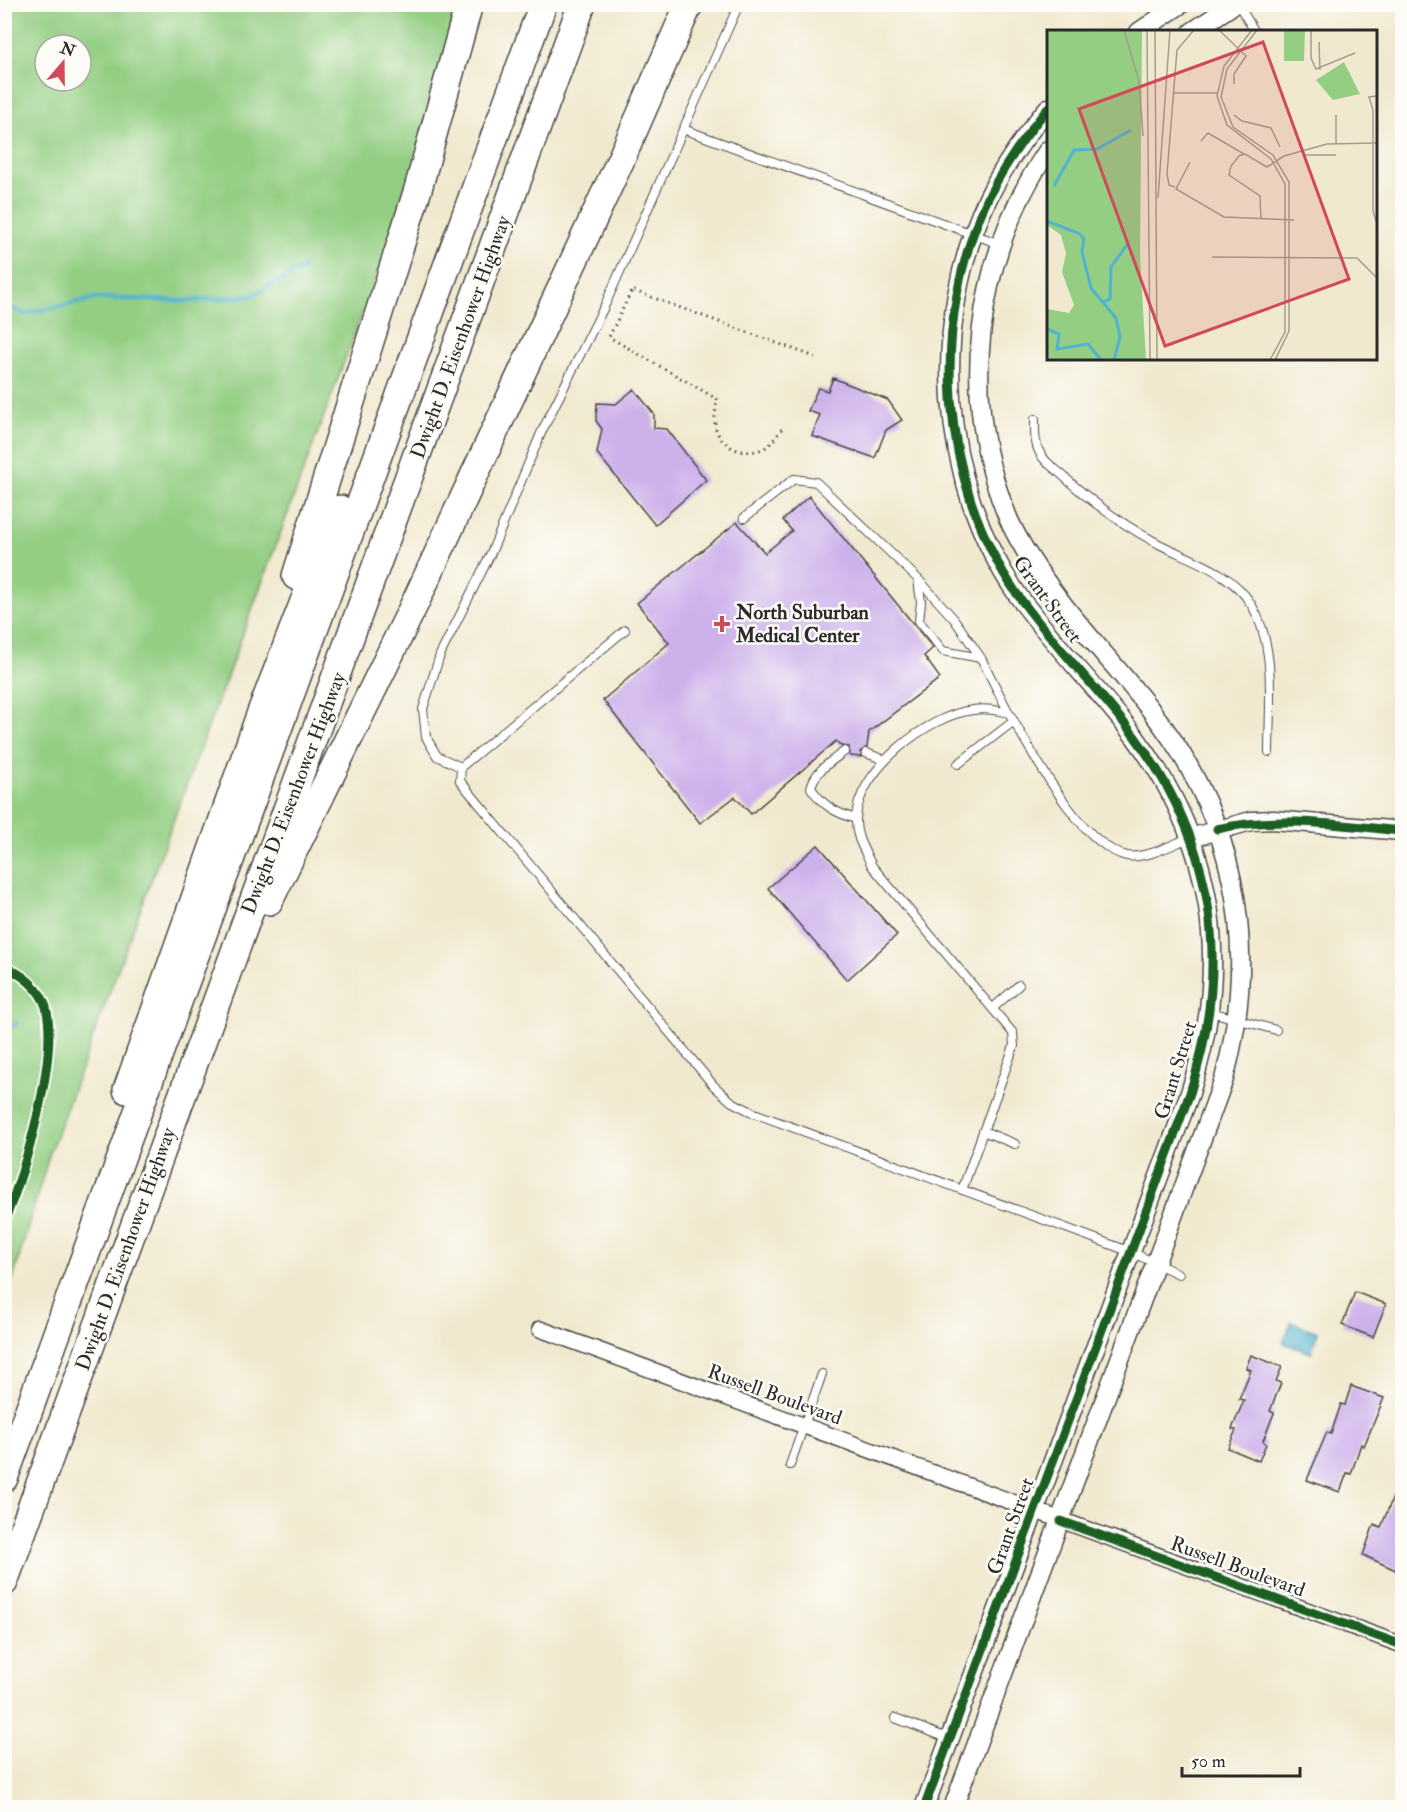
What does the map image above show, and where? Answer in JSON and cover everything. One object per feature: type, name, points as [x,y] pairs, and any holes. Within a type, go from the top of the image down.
[{"type":"highway","points":[[260,716],[264,669],[410,217],[469,4]]},
{"type":"highway","points":[[4,1426],[260,716],[356,466],[524,4]]},
{"type":"highway","points":[[4,1478],[543,4]]},
{"type":"highway","points":[[310,749],[326,675],[353,582],[560,4]]},
{"type":"highway","name":"Dwight D. Eisenhower Highway","points":[[4,1582],[582,4]]},
{"type":"highway","points":[[190,1071],[308,817],[415,603],[622,157],[689,4]]},
{"type":"street","points":[[1142,30],[1181,4]]},
{"type":"street","points":[[1195,30],[1236,4]]},
{"type":"street","name":"Grant Street","points":[[924,1808],[1190,1094],[1211,1012],[1214,972],[1212,923],[1202,878],[1190,838],[1165,785],[1136,738],[1017,593],[980,526],[957,451],[951,401],[955,310],[974,235],[1003,170],[1047,109]]},
{"type":"street","name":"Grant Street","points":[[953,1808],[1224,1079],[1238,1018],[1242,952],[1240,923],[1231,877],[1217,829],[1194,776],[1175,745],[1028,556],[1000,498],[985,438],[979,379],[982,316],[1000,244],[1029,183],[1047,152]]},
{"type":"street","points":[[1190,838],[1251,821],[1273,820],[1402,831]]},
{"type":"street","name":"Russell Boulevard","points":[[540,1329],[1402,1645]]},
{"type":"lane","points":[[461,767],[437,756],[426,736],[423,709],[429,685],[453,626],[491,553],[542,431],[604,305],[739,4]]},
{"type":"lane","points":[[1236,4],[1254,30]]},
{"type":"lane","points":[[683,129],[1000,244]]},
{"type":"lane","points":[[1035,420],[1034,438],[1041,456],[1072,484],[1104,511],[1156,542],[1231,581],[1250,602],[1265,637],[1269,684],[1269,752]]},
{"type":"lane","points":[[744,518],[794,479],[816,482],[918,579],[954,619],[981,658],[1012,717],[1079,824],[1113,851],[1138,856],[1190,838]]},
{"type":"lane","points":[[918,579],[921,602],[919,621],[943,651],[981,658]]},
{"type":"lane","points":[[625,630],[461,767],[460,781],[714,1086],[732,1102],[754,1113],[1131,1252],[1154,1265],[1179,1274]]},
{"type":"lane","points":[[962,1190],[1014,1046],[1013,1033],[873,866],[857,835],[856,819],[867,784],[885,760],[942,718],[972,710],[992,709],[1012,717]]},
{"type":"lane","points":[[958,764],[1012,717]]},
{"type":"lane","points":[[845,751],[819,771],[812,781],[811,788],[819,801],[835,812],[856,819]]},
{"type":"lane","points":[[866,753],[885,760]]},
{"type":"lane","points":[[993,1008],[1019,985]]},
{"type":"lane","points":[[1211,1012],[1275,1030]]},
{"type":"lane","points":[[983,1131],[1015,1144]]},
{"type":"lane","points":[[790,1465],[822,1374]]},
{"type":"lane","points":[[896,1718],[950,1739]]},
{"type":"path","points":[[782,429],[767,447],[750,453],[733,450],[721,439],[715,424],[717,399],[609,337],[632,290],[814,357]]},
{"type":"green space","points":[[5,5],[477,5],[50,1152],[5,1306]]},
{"type":"water","points":[[1291,1322],[1318,1332],[1311,1353],[1283,1343]]},
{"type":"building","points":[[833,378],[888,400],[902,420],[886,430],[875,458],[812,436],[820,415],[808,411],[818,388],[828,391]]},
{"type":"building","points":[[634,389],[654,414],[654,428],[667,429],[706,480],[655,525],[597,453],[602,429],[596,421],[597,403],[616,404]]},
{"type":"building","points":[[809,496],[933,648],[924,656],[940,678],[869,732],[867,747],[860,752],[862,757],[850,756],[849,747],[841,746],[836,741],[751,814],[735,797],[700,823],[603,700],[669,643],[637,603],[737,522],[765,553],[792,531],[783,520]]},
{"type":"building","points":[[818,845],[897,935],[847,980],[768,888]]},
{"type":"building","points":[[1355,1292],[1386,1304],[1373,1337],[1342,1325]]},
{"type":"building","points":[[1251,1355],[1282,1367],[1276,1381],[1281,1383],[1270,1411],[1274,1413],[1263,1441],[1266,1444],[1259,1461],[1228,1448],[1236,1430],[1232,1429],[1244,1400],[1239,1399],[1251,1370],[1246,1368]]},
{"type":"building","points":[[1351,1386],[1384,1398],[1364,1446],[1361,1444],[1351,1474],[1347,1473],[1340,1492],[1307,1480],[1327,1432],[1331,1434],[1341,1404],[1345,1405]]},
{"type":"building","points":[[1402,1475],[1402,1573],[1363,1555],[1374,1524],[1381,1527]]},
{"type":"waterway","points":[[4,304],[24,314],[98,298],[186,301],[251,296],[304,268]]},
{"type":"waterway","points":[[4,1030],[17,1023]]},
{"type":"cycle path","points":[[924,1808],[1190,1093],[1203,1046],[1210,999],[1212,953],[1208,908],[1199,864],[1184,821],[1162,778],[1135,737],[1045,631],[1017,594],[991,550],[971,502],[958,452],[951,400],[951,348],[957,296],[969,246],[988,198],[1001,174],[1047,109]]},
{"type":"cycle path","points":[[1217,829],[1263,823],[1310,822],[1402,831]]},
{"type":"cycle path","points":[[4,968],[24,978],[40,994],[46,1007],[49,1029],[44,1085],[37,1116],[21,1175],[4,1222]]},
{"type":"cycle path","points":[[1061,1521],[1402,1645]]},
{"type":"place","name":"North Suburban Medical Center","points":[[722,624]]}]
